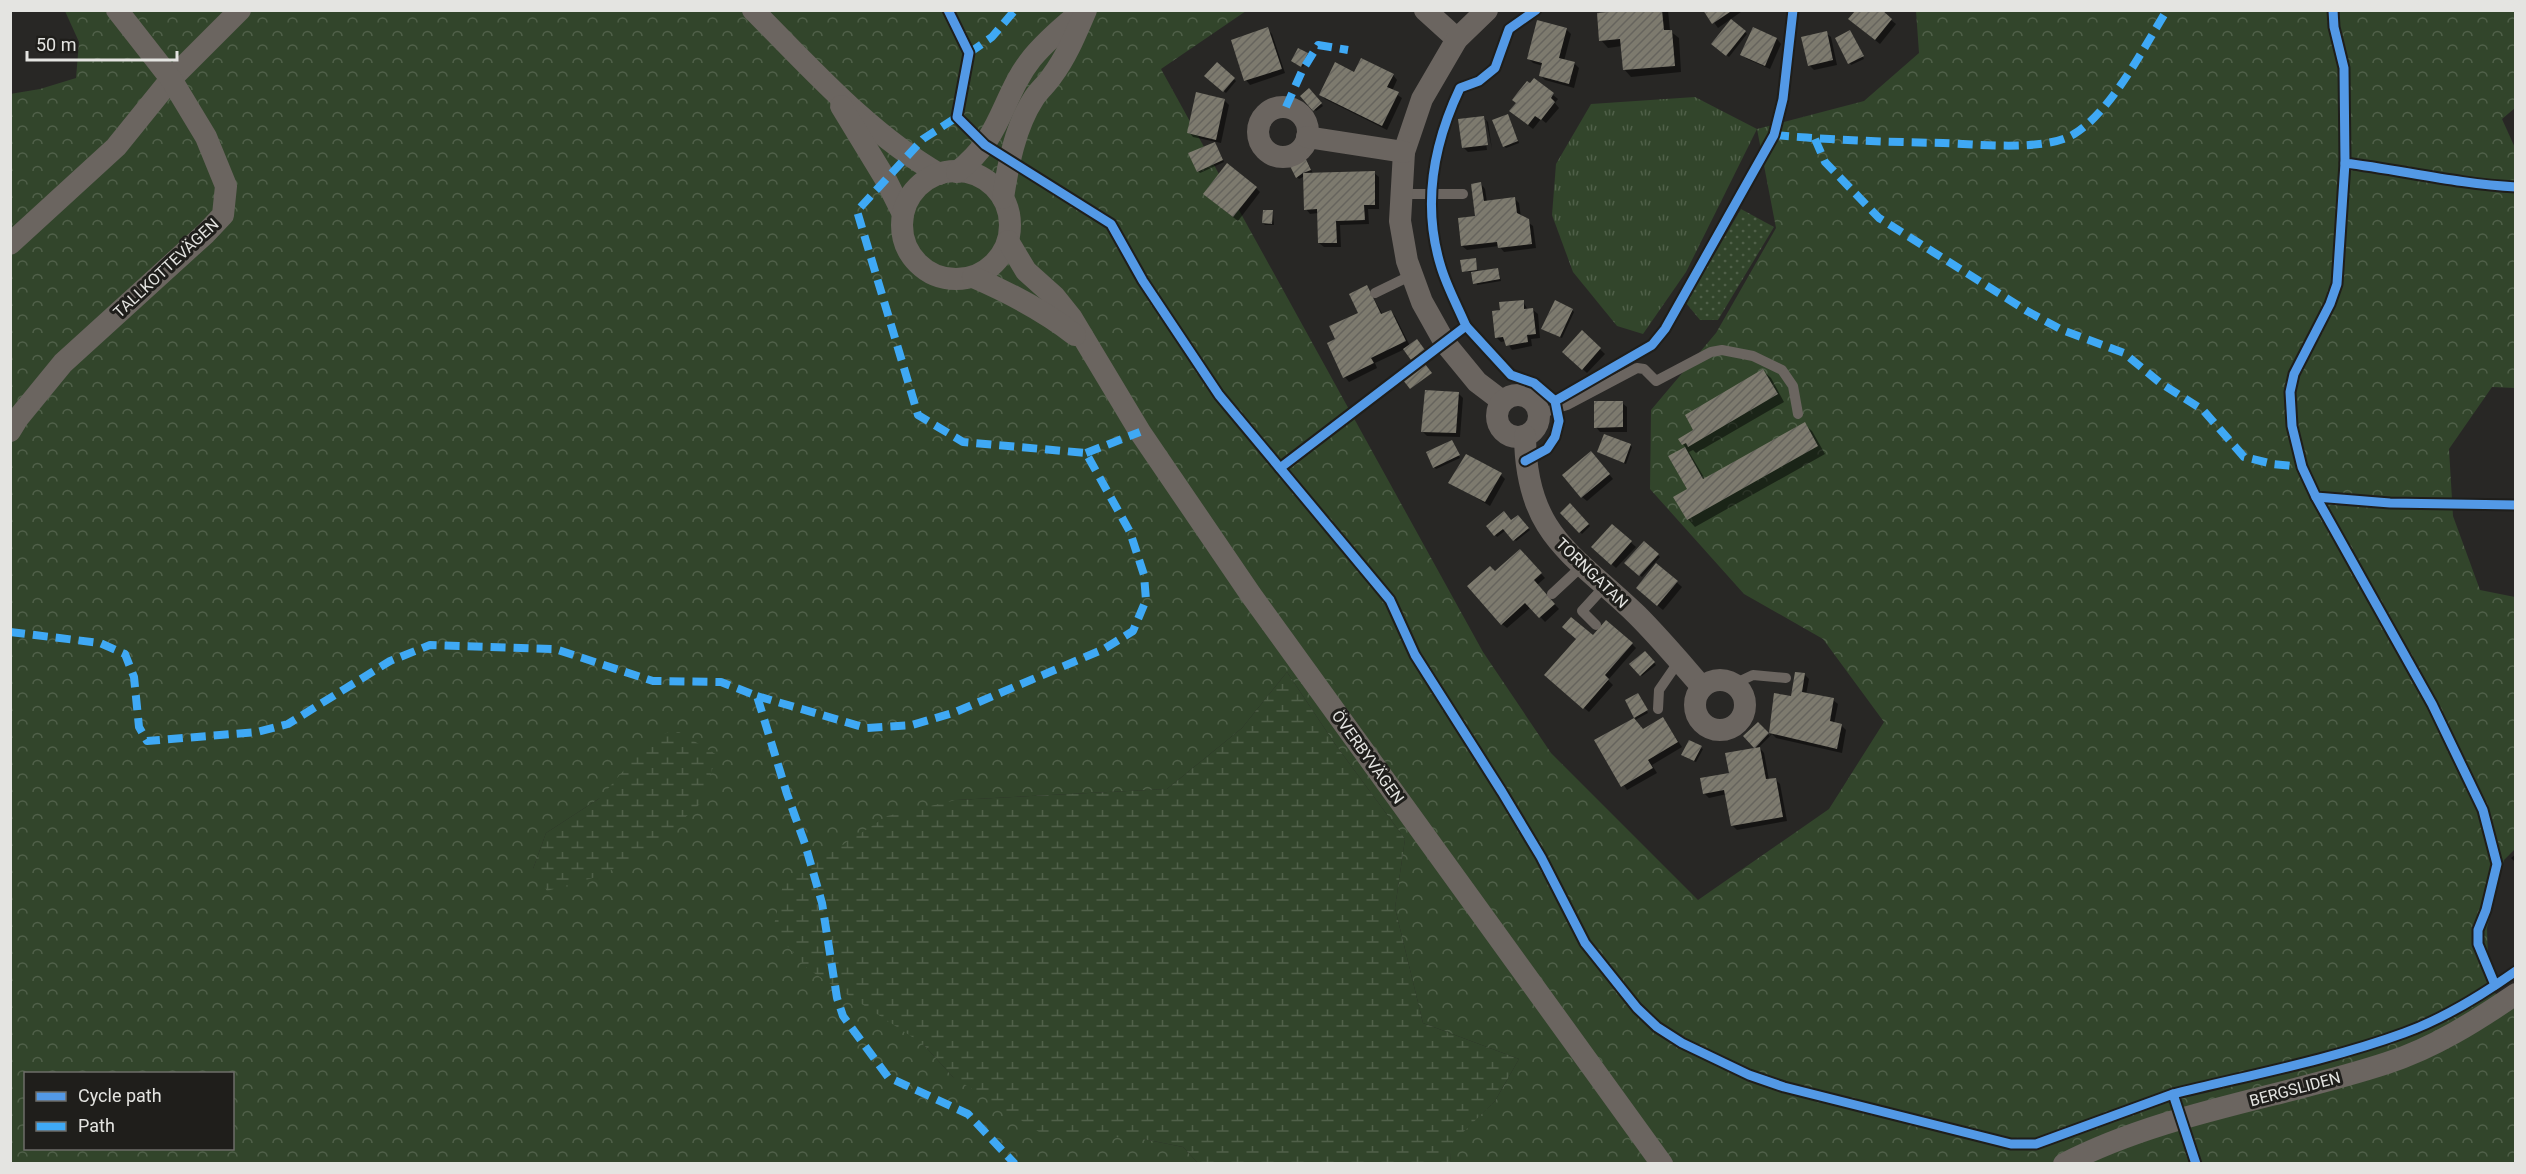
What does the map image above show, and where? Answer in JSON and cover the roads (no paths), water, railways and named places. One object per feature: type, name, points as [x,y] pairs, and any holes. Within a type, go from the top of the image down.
[{"type":"street","name":"TALLKOTTEVÄGEN","points":[[10,431],[63,363],[206,233],[223,214],[226,186],[206,137],[171,79],[117,10]]},
{"type":"street","points":[[10,244],[116,147],[171,79],[240,10]]},
{"type":"street","points":[[753,10],[827,84],[907,156],[948,173],[979,176],[996,189],[1003,198],[1010,219],[1008,241],[995,263],[973,277],[948,279],[930,272],[916,261],[904,239],[903,214],[886,180],[827,84]]},
{"type":"street","points":[[903,214],[912,194],[929,179],[948,173],[975,158],[985,145],[1031,58],[1057,32],[1084,10]]},
{"type":"street","points":[[1003,198],[1010,159],[1023,120],[1034,98],[1053,76],[1069,49],[1084,10]]},
{"type":"street","points":[[1425,10],[1457,39]]},
{"type":"street","points":[[1487,10],[1457,39],[1422,99],[1404,152],[1400,221],[1407,261],[1412,275],[1422,302],[1445,343],[1477,382],[1502,401]]},
{"type":"street","points":[[1307,137],[1404,152]]},
{"type":"street","name":"ÖVERBYVÄGEN","points":[[1008,241],[1026,271],[1055,297],[1071,317],[1140,432],[1251,595],[1662,1164]]},
{"type":"street","name":"ÖVERBYVÄGEN","points":[[973,277],[1014,295],[1051,317],[1085,343]]},
{"type":"street","points":[[1514,394],[1528,397],[1533,401],[1539,414],[1536,428],[1525,436],[1510,436],[1499,427],[1496,414],[1502,401],[1514,394]]},
{"type":"street","name":"TORNGATAN","points":[[1525,436],[1525,461],[1529,484],[1538,510],[1554,537],[1581,567],[1637,615],[1702,687]]},
{"type":"street","points":[[1718,680],[1726,680],[1734,684],[1741,690],[1746,706],[1740,722],[1726,730],[1710,728],[1698,717],[1695,702],[1702,687],[1718,680]]},
{"type":"street","name":"BERGSLIDEN","points":[[2064,1164],[2091,1150],[2182,1120],[2389,1063],[2438,1042],[2516,994]]},
{"type":"lane","points":[[1401,194],[1464,194]]},
{"type":"lane","points":[[1375,293],[1412,275]]},
{"type":"lane","points":[[1539,414],[1567,405],[1637,368],[1644,369],[1656,381],[1711,352],[1722,350],[1753,356],[1782,370],[1793,386],[1798,414]]},
{"type":"lane","points":[[1552,594],[1581,567]]},
{"type":"lane","points":[[1596,625],[1582,611],[1604,587]]},
{"type":"lane","points":[[1658,709],[1659,690],[1679,661]]},
{"type":"lane","points":[[1734,684],[1753,675],[1786,678]]}]
